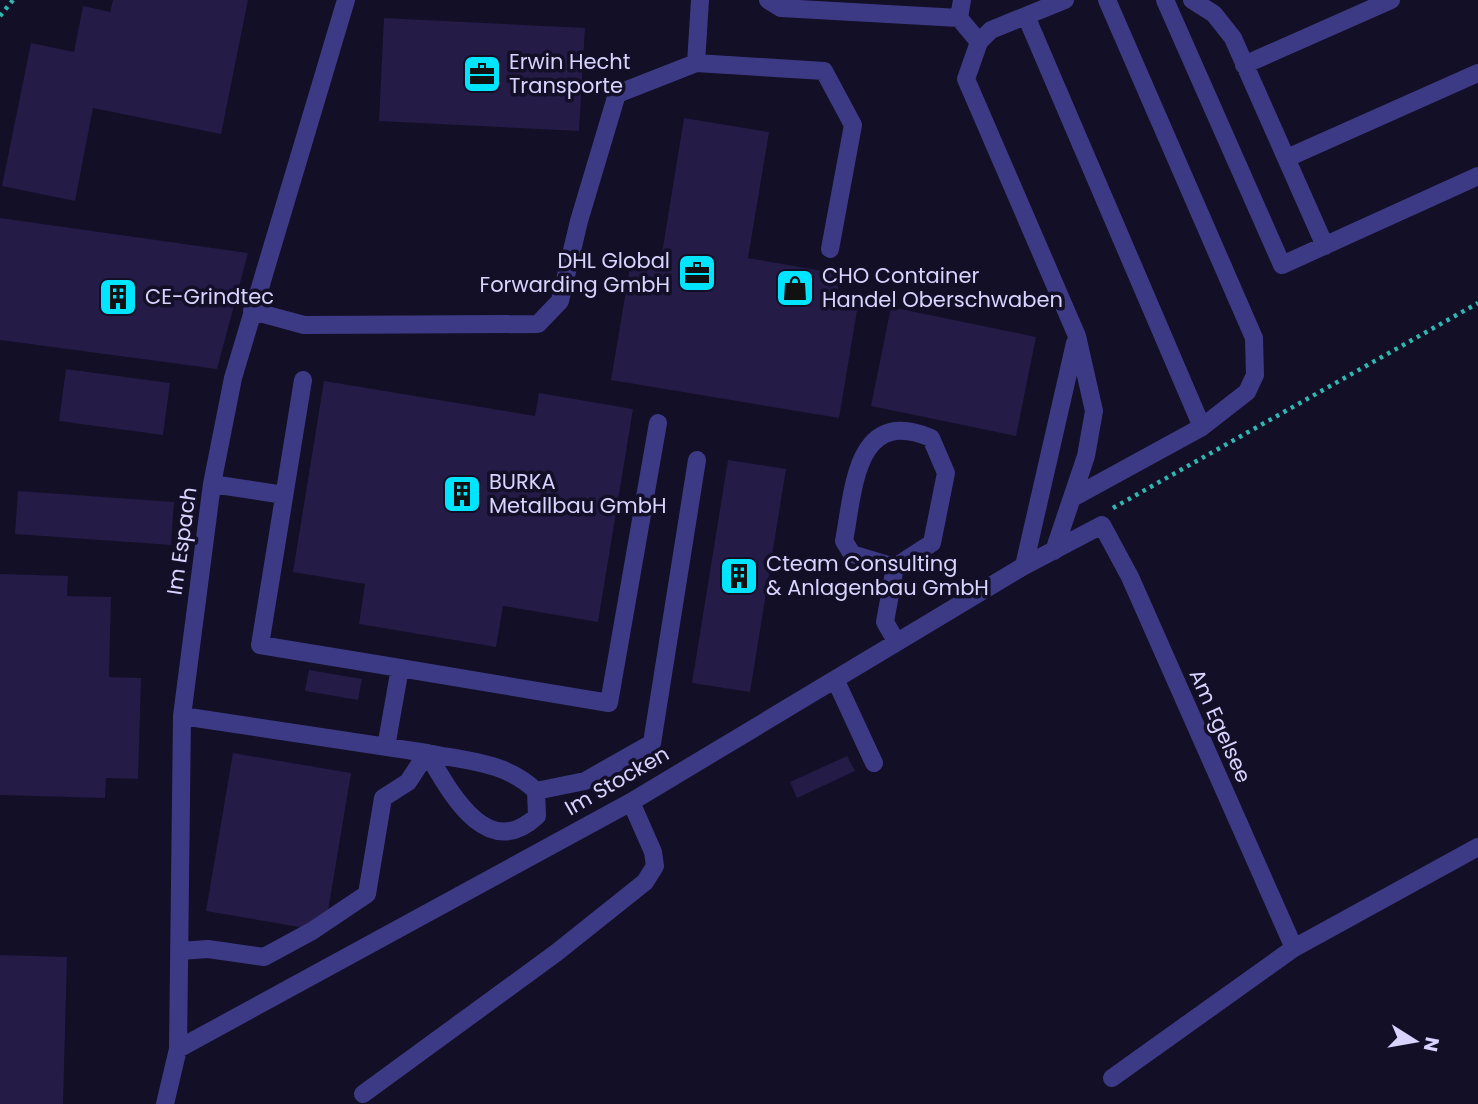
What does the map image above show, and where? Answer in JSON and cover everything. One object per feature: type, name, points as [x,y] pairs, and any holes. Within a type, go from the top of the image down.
[{"type":"street","name":"Im Espach","points":[[165,1104],[178,1049],[182,716],[212,484],[233,378],[346,0]]},
{"type":"street","points":[[696,63],[700,0]]},
{"type":"street","points":[[768,0],[781,8],[959,18],[979,42]]},
{"type":"street","points":[[959,18],[962,0]]},
{"type":"street","points":[[1074,496],[1202,427],[1247,392],[1255,375],[1254,338],[1107,0]]},
{"type":"street","points":[[1165,0],[1282,265],[1478,176]]},
{"type":"street","points":[[1192,0],[1214,14],[1233,38],[1325,246]]},
{"type":"street","points":[[1244,65],[1391,0]]},
{"type":"street","points":[[1054,551],[1086,456],[1094,411],[1077,336],[965,79],[979,42],[990,30],[1062,1]]},
{"type":"street","points":[[1027,16],[1202,427]]},
{"type":"street","points":[[252,311],[304,325],[538,324],[560,301],[579,221],[617,94],[696,63],[824,71],[853,125],[830,249]]},
{"type":"street","points":[[1287,158],[1478,73]]},
{"type":"street","points":[[1024,566],[1077,336]]},
{"type":"street","points":[[303,380],[260,645],[609,703],[658,423]]},
{"type":"street","points":[[895,567],[852,554],[844,541],[861,457],[880,436],[894,429],[931,438],[946,473],[932,543],[895,567],[885,622],[897,641]]},
{"type":"street","points":[[536,791],[585,781],[652,743],[697,460]]},
{"type":"street","points":[[212,484],[284,495]]},
{"type":"street","name":"Im Stocken","points":[[178,1049],[631,802],[1024,566],[1073,542],[1106,518]]},
{"type":"street","name":"Am Egelsee","points":[[1106,518],[1294,948]]},
{"type":"street","points":[[386,747],[400,668]]},
{"type":"street","points":[[836,681],[874,763]]},
{"type":"street","name":"Im Stocken","points":[[182,716],[386,747],[427,754],[502,768],[522,777],[536,791],[537,816],[527,826],[511,833],[488,828],[456,802],[427,754]]},
{"type":"street","points":[[180,951],[208,949],[264,957],[312,931],[367,894],[383,798],[408,782],[427,754]]},
{"type":"street","points":[[363,1094],[556,953],[645,882],[655,866],[653,852],[631,802]]},
{"type":"street","points":[[1112,1078],[1294,948],[1478,848]]},
{"type":"path","points":[[0,16],[13,0]]},
{"type":"path","points":[[1106,518],[1478,303]]},
{"type":"building","points":[[113,0],[248,0],[221,134],[93,108],[75,201],[2,186],[31,43],[74,52],[83,6],[110,12]]},
{"type":"building","name":"Erwin Hecht Transporte","points":[[384,18],[585,28],[579,131],[379,121]]},
{"type":"building","points":[[684,118],[769,132],[748,258],[840,274],[837,295],[859,299],[839,418],[611,380],[631,261],[660,266]]},
{"type":"building","name":"CE-Grindtec","points":[[0,218],[248,253],[217,369],[0,340]]},
{"type":"building","points":[[891,307],[1036,337],[1016,436],[871,406]]},
{"type":"building","points":[[66,369],[170,383],[163,435],[59,421]]},
{"type":"building","name":"BURKA Metallbau GmbH","points":[[324,381],[535,416],[539,393],[633,409],[598,622],[503,606],[496,647],[359,624],[365,584],[293,572]]},
{"type":"building","name":"Cteam Consulting & Anlagenbau GmbH","points":[[728,460],[786,469],[750,692],[692,683]]},
{"type":"building","points":[[18,491],[174,502],[171,545],[15,534]]},
{"type":"building","points":[[0,574],[68,576],[67,596],[111,597],[109,677],[141,678],[138,779],[106,778],[105,798],[0,795]]},
{"type":"building","points":[[309,670],[362,679],[358,700],[305,691]]},
{"type":"building","points":[[233,753],[351,773],[328,911],[305,928],[206,911]]},
{"type":"building","points":[[847,756],[855,771],[797,798],[790,782]]},
{"type":"building","points":[[0,955],[67,957],[63,1104],[0,1104]]},
{"type":"place","name":"Erwin Hecht Transporte","points":[[482,74]]},
{"type":"place","name":"DHL Global Forwarding GmbH","points":[[697,273]]},
{"type":"place","name":"CHO Container Handel Oberschwaben","points":[[795,288]]},
{"type":"place","name":"CE-Grindtec","points":[[118,297]]},
{"type":"place","name":"BURKA Metallbau GmbH","points":[[462,494]]},
{"type":"place","name":"Cteam Consulting & Anlagenbau GmbH","points":[[739,576]]}]
